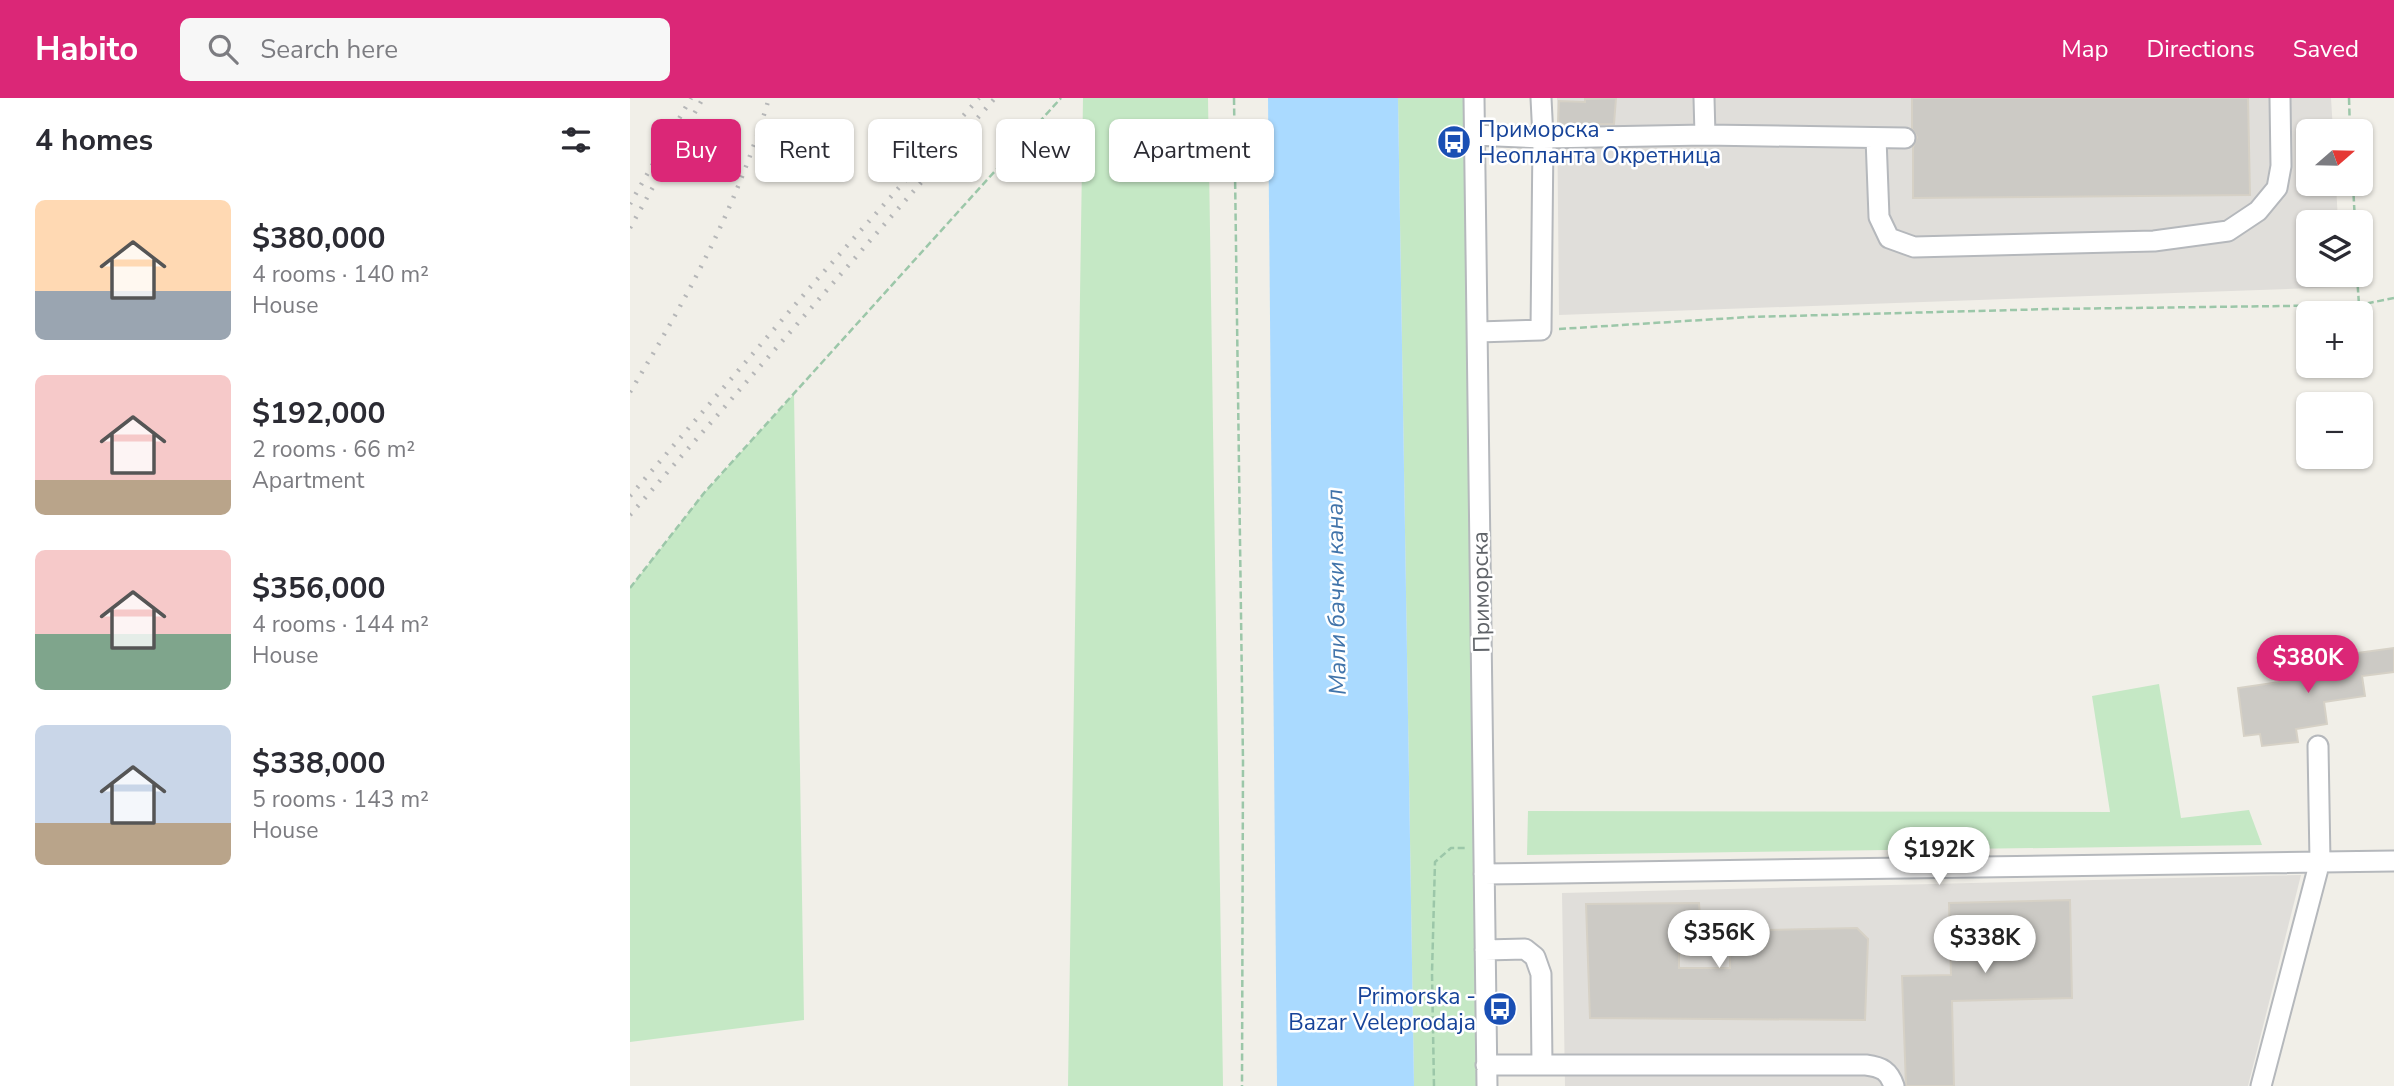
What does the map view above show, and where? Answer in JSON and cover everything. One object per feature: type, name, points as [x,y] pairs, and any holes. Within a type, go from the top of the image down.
[{"type":"street","name":"Приморска","points":[[1474,98],[1487,1086]]},
{"type":"street","points":[[1478,332],[1541,330],[1541,98]]},
{"type":"street","points":[[1704,98],[1705,135]]},
{"type":"street","points":[[1876,138],[1879,217],[1889,238],[1914,247],[2154,241],[2228,232],[2258,211],[2277,188],[2281,166],[2280,98]]},
{"type":"street","points":[[1474,135],[1543,138],[1705,135],[1905,138]]},
{"type":"street","points":[[2261,1086],[2320,861],[2318,746]]},
{"type":"street","points":[[1484,874],[2394,860]]},
{"type":"street","points":[[1485,950],[1525,949],[1535,957],[1541,974],[1542,1065]]},
{"type":"street","points":[[1486,1065],[1866,1065],[1881,1067],[1890,1075],[1894,1086]]},
{"type":"path","points":[[630,588],[704,493],[1061,98]]},
{"type":"path","points":[[1234,98],[1243,762],[1242,1086]]},
{"type":"path","points":[[2349,98],[2350,119]]},
{"type":"path","points":[[2373,302],[2394,298]]},
{"type":"path","points":[[1541,330],[1749,317],[2296,306]]},
{"type":"path","points":[[1434,1086],[1432,973],[1435,862],[1451,848],[1484,847]]},
{"type":"shaded area","points":[[1557,98],[2331,98],[2332,119],[2296,119],[2296,196],[2337,196],[2337,210],[2296,210],[2296,287],[2342,287],[1559,315]]},
{"type":"shaded area","points":[[2301,875],[2248,1086],[1565,1086],[1562,893]]},
{"type":"green space","points":[[1083,98],[1208,98],[1208,119],[1109,119],[1109,182],[1209,182],[1223,1086],[1068,1086],[1082,182],[1095,182],[1095,119],[1083,119]]},
{"type":"green space","points":[[1398,98],[1466,98],[1479,1086],[1414,1086]]},
{"type":"green space","points":[[794,394],[804,1020],[630,1042],[630,588],[704,493]]},
{"type":"green space","points":[[2159,684],[2181,818],[2249,810],[2262,845],[1527,855],[1528,811],[2110,812],[2092,696]]},
{"type":"water","name":"Мали бачки канал","points":[[1268,98],[1398,98],[1414,1086],[1277,1086],[1269,182],[1274,182],[1274,119],[1268,119]]},
{"type":"building","points":[[1616,98],[1614,124],[1558,125],[1559,101],[1585,102],[1585,99]]},
{"type":"building","points":[[1912,98],[2248,98],[2250,195],[1913,198],[1913,147],[1917,137],[1912,129]]},
{"type":"building","points":[[2394,648],[2394,672],[2362,676],[2365,696],[2324,702],[2327,724],[2296,729],[2298,742],[2262,746],[2260,734],[2244,736],[2238,688],[2307,678],[2305,660]]},
{"type":"building","points":[[2070,900],[2072,998],[1952,1001],[1954,1086],[1906,1086],[1902,976],[1951,975],[1949,903]]},
{"type":"building","points":[[1699,903],[1702,941],[1679,941],[1679,968],[1730,968],[1730,947],[1764,948],[1765,930],[1857,928],[1868,939],[1865,1020],[1590,1018],[1586,904]]},
{"type":"railway","points":[[630,204],[691,98]]},
{"type":"railway","points":[[630,228],[703,98]]},
{"type":"railway","points":[[630,392],[710,250],[742,176],[769,98]]},
{"type":"railway","points":[[630,496],[813,284],[979,98]]},
{"type":"railway","points":[[630,515],[995,98]]},
{"type":"place","name":"Приморска - Неопланта Окретница","points":[[1454,142]]},
{"type":"place","name":"Primorska - Bazar Veleprodaja","points":[[1500,1009]]}]
